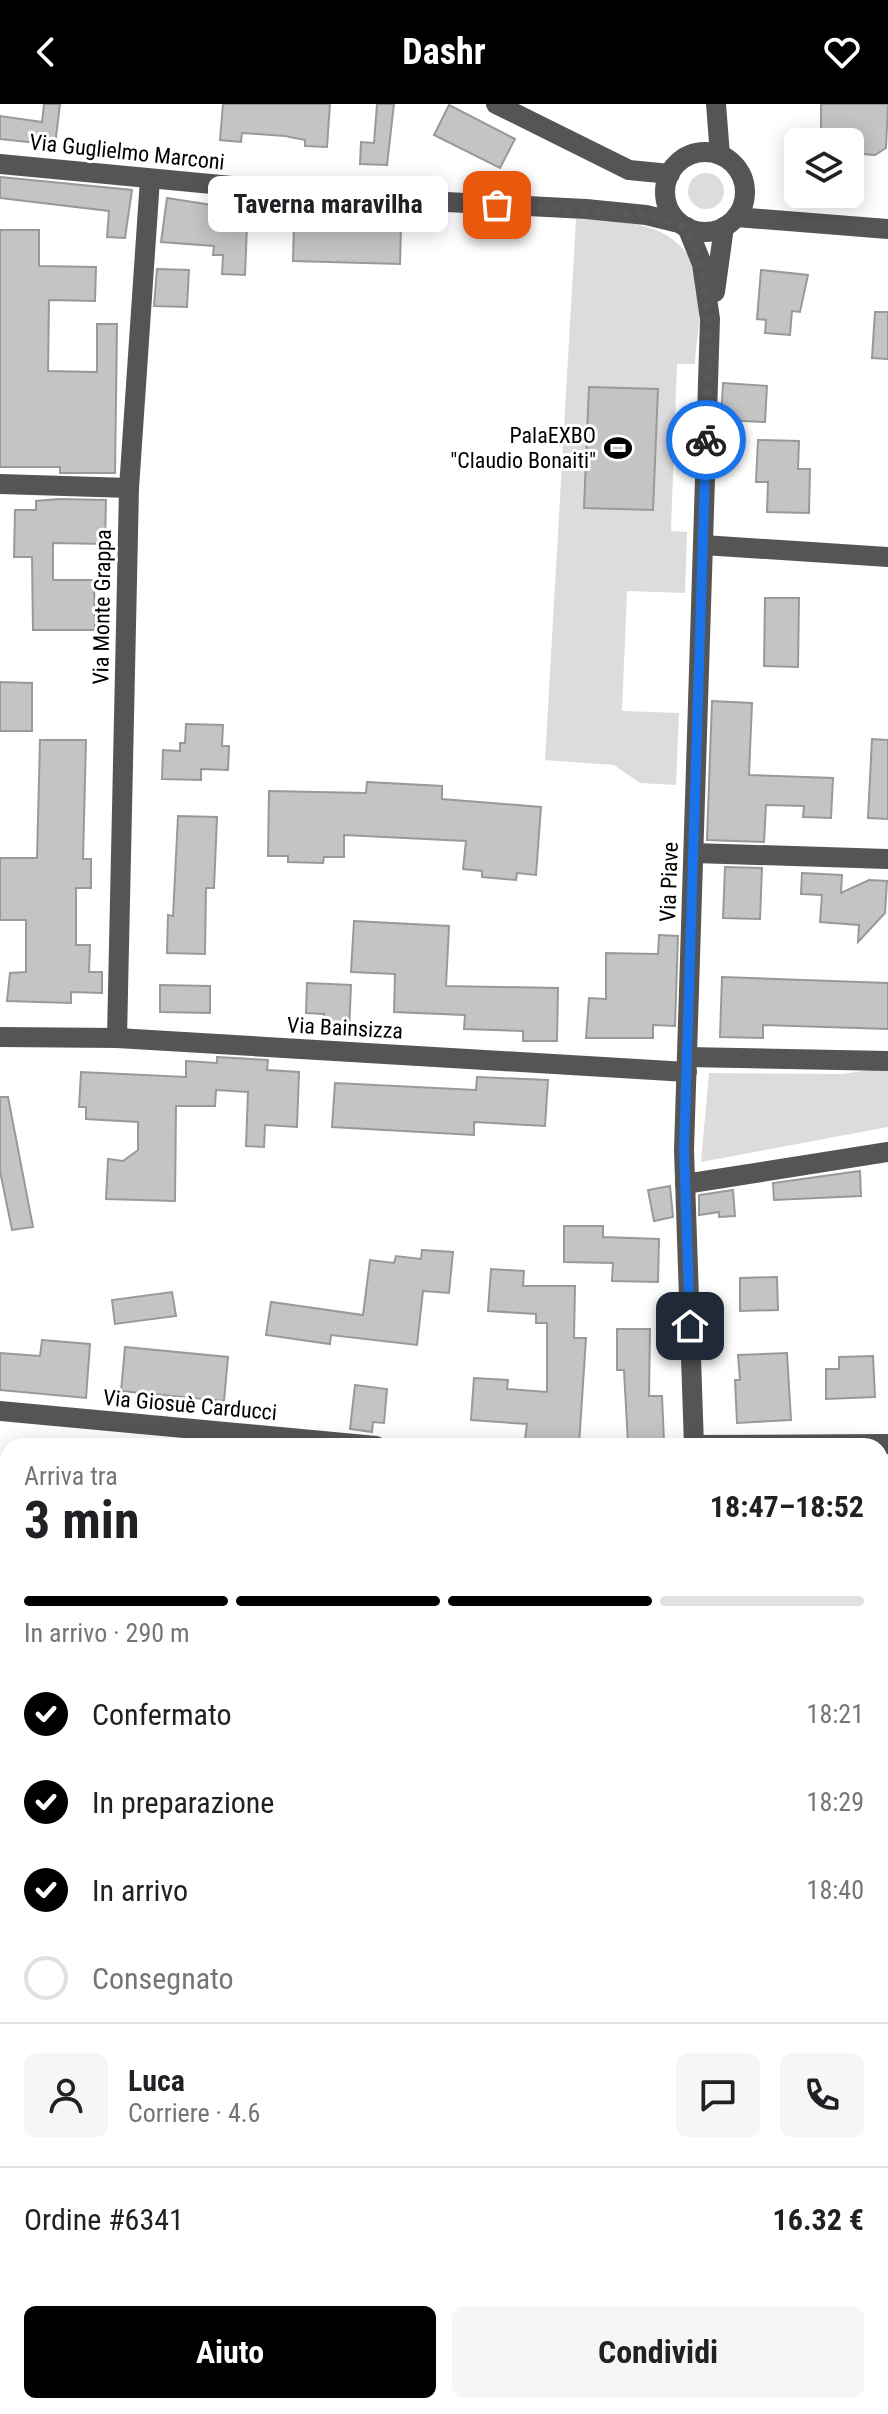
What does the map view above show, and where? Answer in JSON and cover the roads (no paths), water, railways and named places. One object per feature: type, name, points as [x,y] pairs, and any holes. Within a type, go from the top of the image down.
[{"type":"street","points":[[496,104],[629,170],[670,174]]},
{"type":"street","points":[[698,153],[708,104]]},
{"type":"street","points":[[716,104],[720,155]]},
{"type":"street","points":[[730,222],[745,192],[744,180],[734,164],[720,155],[698,153],[678,163],[670,174],[666,197],[683,225],[705,232],[730,222],[804,222],[888,229]]},
{"type":"street","name":"Via Guglielmo Marconi","points":[[0,164],[348,197],[586,209],[646,215],[683,225]]},
{"type":"street","name":"Via Monte Grappa","points":[[117,1038],[129,488],[150,179]]},
{"type":"street","points":[[745,192],[804,222]]},
{"type":"street","name":"Via Piave","points":[[694,1438],[685,1184],[687,1065],[710,319],[730,222]]},
{"type":"street","name":"Via Piave","points":[[683,225],[702,264],[710,319]]},
{"type":"street","points":[[0,484],[129,488]]},
{"type":"street","points":[[703,545],[888,557]]},
{"type":"street","points":[[694,853],[888,859]]},
{"type":"street","name":"Via Bainsizza","points":[[0,1037],[117,1038],[687,1065],[888,1061]]},
{"type":"street","points":[[685,1184],[888,1152]]},
{"type":"street","name":"Via Giosuè Carducci","points":[[0,1411],[290,1438]]},
{"type":"place","name":"Taverna maravilha","points":[[497,205]]},
{"type":"place","name":"PalaEXBO \"Claudio Bonaiti\"","points":[[618,448]]}]
